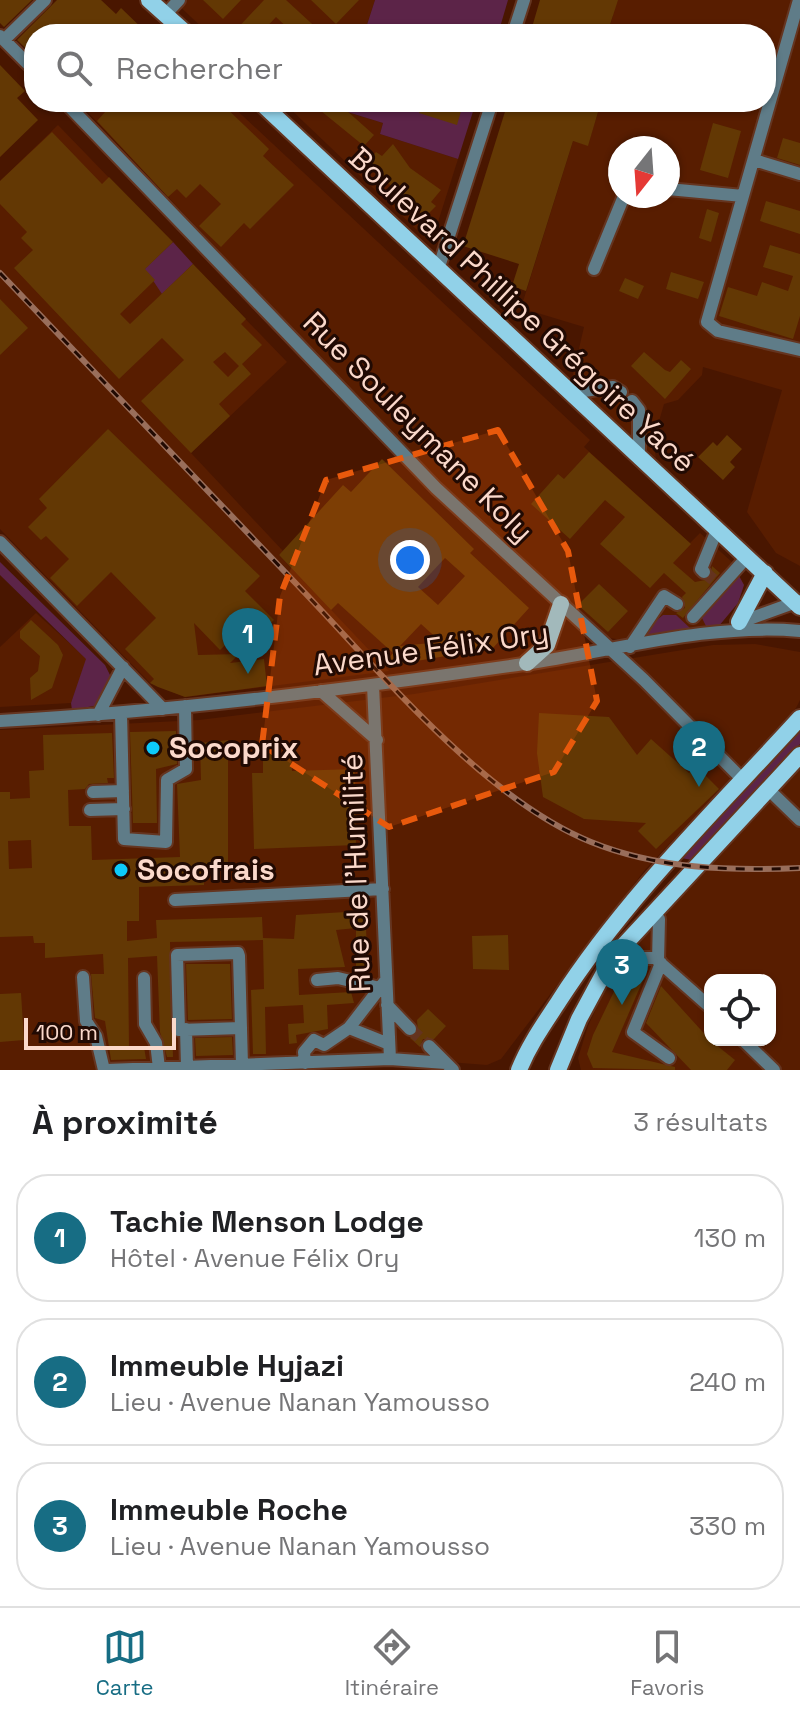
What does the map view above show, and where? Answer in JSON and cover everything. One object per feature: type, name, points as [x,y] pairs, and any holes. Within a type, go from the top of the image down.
[{"type":"main road","points":[[149,0],[176,24]]},
{"type":"main road","name":"Boulevard Phillipe Grégoire Yacé","points":[[271,112],[639,459],[798,599]]},
{"type":"main road","name":"Boulevard Phillipe Grégoire Yacé","points":[[747,557],[798,599]]},
{"type":"main road","points":[[732,626],[765,573]]},
{"type":"main road","points":[[527,663],[547,645],[561,604]]},
{"type":"main road","points":[[519,1070],[531,1045],[598,945],[800,718]]},
{"type":"main road","points":[[558,1070],[579,1019],[612,958],[800,755]]},
{"type":"street","points":[[24,60],[2,38],[45,0]]},
{"type":"street","points":[[166,14],[179,0]]},
{"type":"street","points":[[516,24],[524,0]]},
{"type":"street","points":[[776,83],[799,3]]},
{"type":"street","name":"Rue Souleymane Koly","points":[[75,112],[436,488],[612,650],[743,780]]},
{"type":"street","points":[[438,270],[489,112]]},
{"type":"street","points":[[768,112],[707,322],[718,331],[800,350]]},
{"type":"street","points":[[754,160],[800,174]]},
{"type":"street","points":[[680,190],[743,196]]},
{"type":"street","points":[[594,269],[619,208]]},
{"type":"street","points":[[569,393],[613,387],[621,392]]},
{"type":"street","points":[[632,401],[639,410],[639,459]]},
{"type":"street","points":[[704,572],[701,569],[717,530]]},
{"type":"street","points":[[0,542],[163,709]]},
{"type":"street","points":[[686,611],[747,557]]},
{"type":"street","points":[[630,647],[664,596],[686,611],[696,635]]},
{"type":"street","name":"Avenue Félix Ory","points":[[0,721],[163,709],[373,685],[527,663],[696,635],[732,626],[798,599]]},
{"type":"street","name":"Avenue Félix Ory","points":[[732,626],[800,631]]},
{"type":"street","points":[[98,715],[123,667]]},
{"type":"street","name":"Rue de l'Humilité","points":[[373,685],[383,889],[383,984],[390,1059]]},
{"type":"street","points":[[321,691],[377,740]]},
{"type":"street","points":[[121,713],[125,841],[169,840],[167,780],[186,769],[185,706]]},
{"type":"street","points":[[768,789],[800,820]]},
{"type":"street","points":[[93,792],[123,791]]},
{"type":"street","points":[[90,810],[124,809]]},
{"type":"street","points":[[175,900],[383,889]]},
{"type":"street","points":[[659,919],[659,961],[633,1030],[669,1058]]},
{"type":"street","points":[[241,1028],[179,1030],[176,957],[179,954],[238,953],[241,1028],[242,1065]]},
{"type":"street","points":[[612,958],[659,961],[704,1002]]},
{"type":"street","points":[[83,977],[86,1021],[96,1036],[106,1070],[390,1059],[450,1066]]},
{"type":"street","points":[[144,978],[145,1024],[156,1043],[159,1068]]},
{"type":"street","points":[[317,980],[338,978],[383,984]]},
{"type":"street","points":[[305,1063],[304,1052],[314,1040],[324,1045],[349,1028],[383,984]]},
{"type":"street","points":[[387,1005],[410,1029]]},
{"type":"street","points":[[349,1028],[389,1044]]},
{"type":"street","points":[[186,1029],[187,1067]]},
{"type":"street","points":[[429,1046],[450,1066]]},
{"type":"street","points":[[749,1046],[774,1070]]},
{"type":"highlighted area","points":[[498,430],[568,551],[597,701],[554,772],[389,827],[262,745],[280,596],[326,480]]},
{"type":"shaded area","points":[[173,0],[375,0],[367,24],[198,24]]},
{"type":"shaded area","points":[[375,0],[508,0],[501,24],[367,24]]},
{"type":"shaded area","points":[[563,0],[800,0],[800,566],[776,553],[747,512],[782,390],[703,367],[702,375],[678,400],[664,404],[653,442],[656,458],[571,383],[584,327],[521,308],[573,141],[588,145],[598,112],[776,112],[776,24],[610,24],[613,16]]},
{"type":"shaded area","points":[[87,112],[239,112],[590,440],[584,447],[690,543],[700,533],[733,563],[744,585],[738,603],[718,627],[621,640],[605,637],[436,480]]},
{"type":"shaded area","points":[[293,112],[347,112],[383,123],[380,134],[458,159],[438,222],[417,230]]},
{"type":"shaded area","points":[[347,112],[473,112],[458,159],[380,134],[383,123]]},
{"type":"shaded area","points":[[58,125],[287,362],[191,453],[283,551],[279,555],[389,671],[185,697],[150,683],[0,529],[0,181]]},
{"type":"shaded area","points":[[173,242],[193,264],[162,294],[148,273],[130,283]]},
{"type":"shaded area","points":[[0,562],[105,665],[111,677],[99,705],[72,710],[71,703],[86,659],[0,575]]},
{"type":"shaded area","points":[[739,576],[744,585],[738,603],[718,627],[707,628],[701,616]]},
{"type":"shaded area","points":[[36,613],[87,659],[71,703],[0,707],[0,647]]},
{"type":"shaded area","points":[[663,615],[676,615],[690,628],[646,635],[645,630]]},
{"type":"shaded area","points":[[755,644],[800,652],[800,700],[796,708],[644,871],[501,1059],[487,1065],[409,1059],[390,1065],[248,1070],[0,1070],[0,730],[199,720],[414,694],[713,645]]},
{"type":"shaded area","points":[[800,729],[800,744],[692,860],[681,858]]},
{"type":"shaded area","points":[[800,765],[800,1070],[581,1070],[578,1058],[588,1026],[616,966],[663,910]]},
{"type":"building","points":[[0,0],[32,0],[4,27],[0,23]]},
{"type":"building","points":[[57,0],[101,0],[116,14],[121,8],[138,24],[33,24]]},
{"type":"building","points":[[203,0],[241,0],[223,19]]},
{"type":"building","points":[[264,0],[286,0],[312,24],[283,24],[276,17],[269,24],[241,24]]},
{"type":"building","points":[[311,0],[359,0],[336,24]]},
{"type":"building","points":[[540,0],[618,0],[610,24],[533,24]]},
{"type":"building","points":[[24,33],[24,47],[17,40]]},
{"type":"building","points":[[0,65],[24,90],[17,98],[24,105],[24,112],[30,112],[38,120],[0,157]]},
{"type":"building","points":[[105,112],[230,112],[269,149],[263,156],[294,185],[250,229],[244,223],[221,247],[199,226],[221,204],[200,184],[186,198],[177,189],[168,197],[97,121]]},
{"type":"building","points":[[322,112],[348,112],[374,135],[364,146]]},
{"type":"building","points":[[419,112],[461,112],[457,125]]},
{"type":"building","points":[[505,112],[598,112],[588,146],[573,141],[526,291],[512,286],[519,264],[463,246]]},
{"type":"building","points":[[713,123],[741,131],[728,178],[700,170]]},
{"type":"building","points":[[52,132],[102,184],[109,177],[173,242],[145,269],[155,280],[120,314],[130,324],[193,264],[246,319],[241,324],[262,345],[242,364],[251,374],[219,404],[230,416],[191,453],[141,401],[184,360],[162,338],[119,379],[14,268],[33,250],[21,238],[27,232],[0,204],[0,181]],"holes":[[[225,352],[239,366],[228,377],[213,362]]]},
{"type":"building","points":[[783,138],[800,143],[800,165],[777,158]]},
{"type":"building","points":[[393,144],[410,168],[441,190],[431,202],[436,206],[425,217],[366,163],[376,152],[382,156]]},
{"type":"building","points":[[766,201],[800,211],[800,234],[760,221]]},
{"type":"building","points":[[707,209],[719,213],[711,242],[699,238]]},
{"type":"building","points":[[770,245],[800,254],[800,316],[793,339],[719,316],[728,287],[757,296],[762,282],[788,291],[793,276],[763,267]]},
{"type":"building","points":[[671,272],[704,282],[698,299],[666,289]]},
{"type":"building","points":[[625,278],[644,286],[638,299],[619,291]]},
{"type":"building","points":[[0,299],[28,328],[0,355]]},
{"type":"building","points":[[644,352],[670,372],[681,360],[691,369],[665,399],[631,366]]},
{"type":"building","points":[[108,429],[260,576],[245,591],[274,620],[250,643],[239,632],[220,650],[194,623],[198,655],[239,654],[230,663],[264,659],[267,686],[185,697],[158,687],[150,683],[154,679],[125,649],[156,618],[111,572],[77,606],[50,578],[69,559],[46,536],[41,540],[28,527],[47,508],[39,499]]},
{"type":"building","points":[[727,435],[742,449],[730,462],[735,467],[723,480],[698,457],[713,442],[717,446]]},
{"type":"building","points":[[589,452],[691,544],[673,563],[695,582],[710,579],[712,566],[720,573],[683,618],[676,613],[685,608],[682,597],[686,593],[664,573],[650,588],[600,544],[625,517],[605,500],[570,539],[531,504],[558,474],[564,479]]},
{"type":"building","points":[[382,459],[474,549],[470,553],[529,608],[493,648],[381,667],[393,653],[338,603],[331,610],[279,555],[343,485],[351,492]],"holes":[[[445,558],[465,576],[438,605],[418,587]],[[421,624],[441,642],[400,646]]]},
{"type":"building","points":[[599,584],[628,611],[608,632],[578,605]]},
{"type":"building","points":[[31,620],[58,645],[63,655],[52,688],[31,700],[30,678],[38,671],[40,656],[20,638],[20,631]]},
{"type":"building","points":[[539,713],[609,717],[637,755],[651,739],[689,773],[696,766],[719,789],[656,849],[638,831],[646,823],[584,819],[543,797],[537,753]]},
{"type":"building","points":[[176,731],[177,764],[156,769],[157,823],[133,823],[130,732]]},
{"type":"building","points":[[112,733],[114,778],[107,778],[108,783],[89,784],[85,789],[68,790],[69,826],[91,826],[92,860],[180,857],[177,784],[201,780],[200,743],[228,740],[228,869],[204,870],[204,885],[139,887],[139,921],[127,921],[127,941],[157,938],[156,920],[262,917],[263,938],[294,939],[296,915],[362,911],[366,928],[368,976],[356,973],[356,928],[336,930],[345,967],[298,969],[299,995],[351,992],[354,1003],[327,1005],[328,1029],[296,1035],[297,1043],[289,1044],[288,1024],[304,1023],[303,1005],[265,1007],[266,1054],[253,1054],[251,990],[264,989],[263,940],[170,942],[173,1057],[167,1057],[160,1032],[157,956],[128,958],[129,1048],[144,1047],[146,1059],[111,1060],[105,1021],[95,1018],[91,974],[104,974],[103,954],[45,958],[45,943],[34,943],[33,936],[0,937],[0,792],[10,792],[10,799],[30,798],[29,771],[44,770],[43,735]],"holes":[[[31,840],[32,868],[9,869],[8,841]]]},
{"type":"building","points":[[291,753],[292,771],[355,769],[356,845],[254,849],[252,773],[263,773],[263,754]]},
{"type":"building","points":[[508,935],[509,970],[473,969],[472,936]]},
{"type":"building","points":[[186,964],[230,964],[232,1019],[188,1020]]},
{"type":"building","points":[[647,971],[612,1052],[675,1067],[675,1070],[593,1068],[587,1054],[622,975]]},
{"type":"building","points":[[661,986],[704,1033],[704,1046],[718,1046],[735,1060],[727,1070],[691,1070],[646,1023]]},
{"type":"building","points":[[21,993],[24,1040],[0,1042],[0,994]]},
{"type":"building","points":[[428,1009],[446,1026],[434,1039],[423,1039],[420,1047],[410,1038],[418,1032],[417,1020]]},
{"type":"building","points":[[232,1037],[233,1055],[196,1056],[195,1038]]},
{"type":"tunnel","points":[[704,572],[715,581]]},
{"type":"tunnel","points":[[410,1029],[429,1046]]},
{"type":"railway","points":[[0,273],[402,696],[474,766],[513,796],[551,822],[591,842],[642,858],[720,868],[800,868]]},
{"type":"place","name":"Tachie Menson Lodge","points":[[248,674]]},
{"type":"place","name":"Socoprix","points":[[153,748]]},
{"type":"place","name":"Immeuble Hyjazi","points":[[699,787]]},
{"type":"place","name":"Socofrais","points":[[121,870]]},
{"type":"place","name":"Immeuble Roche","points":[[622,1005]]}]
